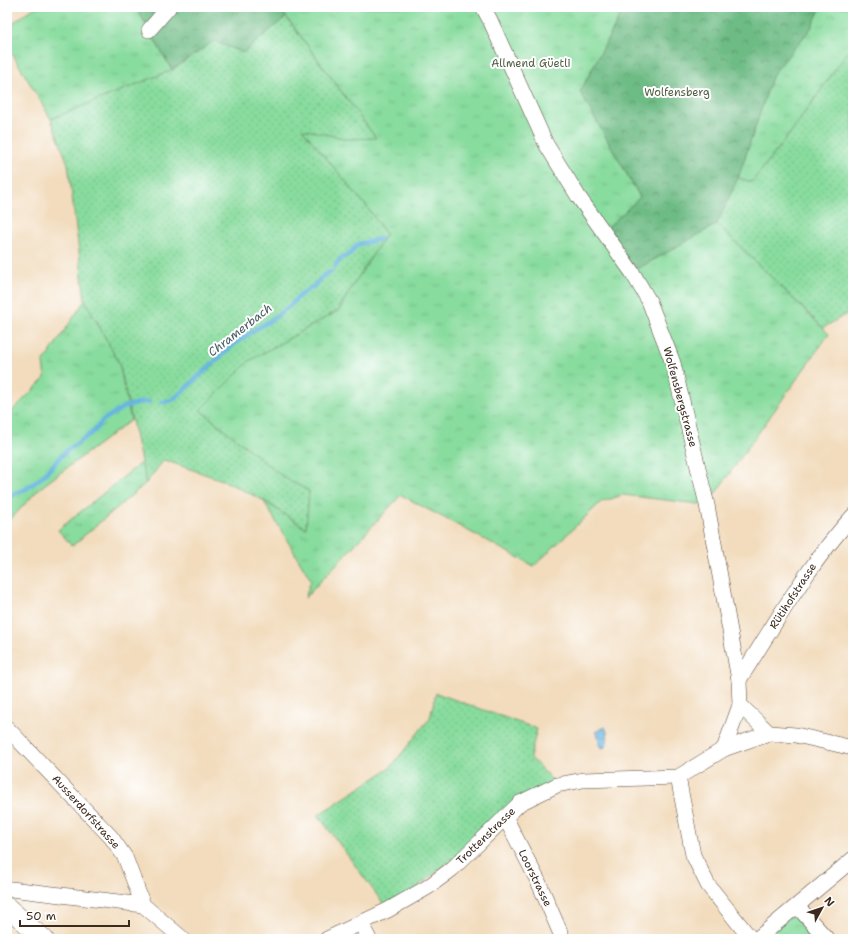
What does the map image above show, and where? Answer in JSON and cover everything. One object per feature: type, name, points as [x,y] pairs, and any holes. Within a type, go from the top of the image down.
[{"type":"street","points":[[150,30],[169,7]]},
{"type":"street","name":"Wolfensbergstrasse","points":[[483,7],[546,144],[578,196],[632,272],[649,301],[673,363],[707,505],[739,680],[740,705]]},
{"type":"street","name":"Rütihofstrasse","points":[[739,680],[806,575],[835,535],[853,516]]},
{"type":"street","points":[[724,749],[740,705],[769,733],[796,735],[853,748]]},
{"type":"street","name":"Ausserdorfstrasse","points":[[7,728],[111,837],[125,857],[143,905],[183,939]]},
{"type":"street","name":"Trottenstrasse","points":[[327,939],[361,924],[428,887],[446,874],[520,803],[558,785],[583,780],[678,777],[724,749],[769,733]]},
{"type":"street","points":[[678,777],[693,855],[708,885],[751,939]]},
{"type":"street","name":"Loorstrasse","points":[[505,818],[538,881],[563,939]]},
{"type":"street","points":[[758,939],[853,859]]},
{"type":"street","points":[[7,890],[11,889],[143,905]]},
{"type":"street","points":[[797,906],[827,939]]},
{"type":"street","points":[[7,907],[44,939]]},
{"type":"street","points":[[361,924],[370,939]]},
{"type":"green space","points":[[35,7],[136,7],[172,70],[51,119],[7,45],[7,27]]},
{"type":"green space","points":[[136,7],[279,7],[286,17],[243,53],[214,42],[172,70]]},
{"type":"green space","name":"Allmend Güetli","points":[[279,7],[625,7],[580,92],[640,197],[604,232],[632,272],[717,224],[829,334],[707,505],[623,495],[601,502],[534,566],[401,495],[305,598],[311,580],[263,500],[305,528],[309,491],[283,477],[200,410],[249,361],[339,310],[348,293],[386,234],[367,207],[301,128],[348,139],[375,137]]},
{"type":"green space","name":"Wolfensberg","points":[[625,7],[821,7],[811,28],[773,74],[738,178],[717,224],[632,272],[603,232],[640,197],[580,92]]},
{"type":"green space","points":[[821,7],[853,7],[853,45],[789,135],[752,182],[738,178],[773,74],[811,28]]},
{"type":"green space","points":[[286,17],[376,138],[348,139],[302,129],[367,207],[386,234],[348,293],[339,310],[249,361],[200,410],[283,477],[309,491],[306,528],[263,500],[222,480],[164,460],[146,483],[119,363],[85,300],[68,164],[51,119],[172,70],[214,41],[243,53]]},
{"type":"green space","points":[[853,45],[853,310],[823,328],[717,224],[738,178],[752,182],[789,135]]},
{"type":"green space","points":[[85,300],[119,363],[131,420],[40,488],[7,523],[7,416],[45,378],[43,363]]},
{"type":"green space","points":[[142,462],[146,483],[72,546],[58,530]]},
{"type":"green space","points":[[436,693],[537,729],[530,757],[557,785],[505,818],[388,910],[318,815],[390,768],[430,718]]},
{"type":"green space","points":[[797,906],[827,939],[757,939]]},
{"type":"water","points":[[605,727],[608,739],[605,747],[602,748],[599,745],[599,738],[595,732]]},
{"type":"waterway","name":"Chramerbach","points":[[335,267],[340,259],[351,253],[359,244],[380,239]]},
{"type":"waterway","name":"Chramerbach","points":[[161,402],[174,399],[232,346],[271,320],[291,305],[301,294],[314,286],[323,276],[331,272]]},
{"type":"waterway","name":"Chramerbach","points":[[7,508],[10,497],[15,493],[26,489],[41,478],[65,452],[94,431],[103,420],[124,407],[149,402]]}]
